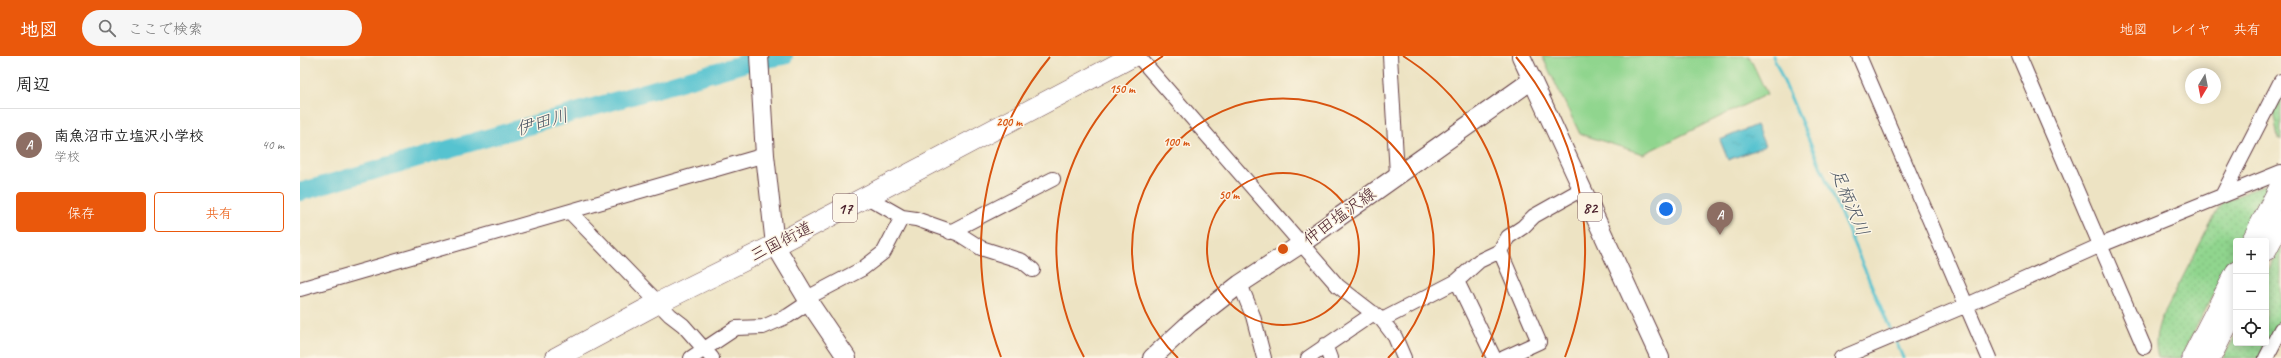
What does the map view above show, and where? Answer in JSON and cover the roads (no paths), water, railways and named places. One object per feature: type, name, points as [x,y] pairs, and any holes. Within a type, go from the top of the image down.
[{"type":"highway","name":"三国街道","points":[[556,358],[658,303],[867,197],[1133,56]]},
{"type":"highway","points":[[2253,238],[2280,182]]},
{"type":"highway","points":[[2269,244],[2281,221]]},
{"type":"highway","points":[[2192,358],[2235,274]]},
{"type":"highway","points":[[2210,358],[2235,310]]},
{"type":"main road","points":[[759,56],[765,155],[775,245],[808,300],[847,358]]},
{"type":"main road","name":"82","points":[[1521,56],[1660,358]]},
{"type":"main road","name":"仲田塩沢線","points":[[1152,358],[1190,323],[1240,284],[1301,244],[1397,174],[1532,80]]},
{"type":"street","points":[[1138,56],[1338,286],[1378,317],[1395,337],[1404,358]]},
{"type":"street","points":[[1390,56],[1397,174]]},
{"type":"street","points":[[1859,56],[1968,305],[1989,358]]},
{"type":"street","points":[[2019,56],[2144,347]]},
{"type":"street","points":[[2224,194],[2281,81]]},
{"type":"street","points":[[300,289],[765,155]]},
{"type":"street","points":[[950,232],[1053,179]]},
{"type":"street","points":[[1840,358],[1968,305],[2101,244],[2224,194],[2280,182]]},
{"type":"street","points":[[1308,358],[1325,345],[1378,317],[1457,281],[1479,261],[1500,251],[1508,237],[1534,216],[1582,189]]},
{"type":"street","points":[[867,197],[902,217],[916,219],[959,234],[981,248],[1022,261],[1033,270]]},
{"type":"street","points":[[570,212],[708,354]]},
{"type":"street","points":[[691,358],[708,354],[736,328],[763,327],[788,316],[808,300],[862,269],[884,252],[902,217]]},
{"type":"street","points":[[1500,251],[1539,342],[1504,358]]},
{"type":"street","points":[[1457,281],[1494,358]]},
{"type":"street","points":[[1240,284],[1253,316],[1264,358]]},
{"type":"street","points":[[2266,358],[2281,329]]},
{"type":"street","points":[[1325,345],[1330,358]]},
{"type":"water","points":[[1756,125],[1765,146],[1728,160],[1720,140]]},
{"type":"waterway","name":"伊田川","points":[[300,192],[749,62],[784,56]]},
{"type":"waterway","name":"足柄沢川","points":[[1773,56],[1892,333]]},
{"type":"waterway","name":"足柄沢川","points":[[1895,339],[1903,358]]},
{"type":"place","name":"南魚沼市立塩沢小学校","points":[[1720,235]]}]
